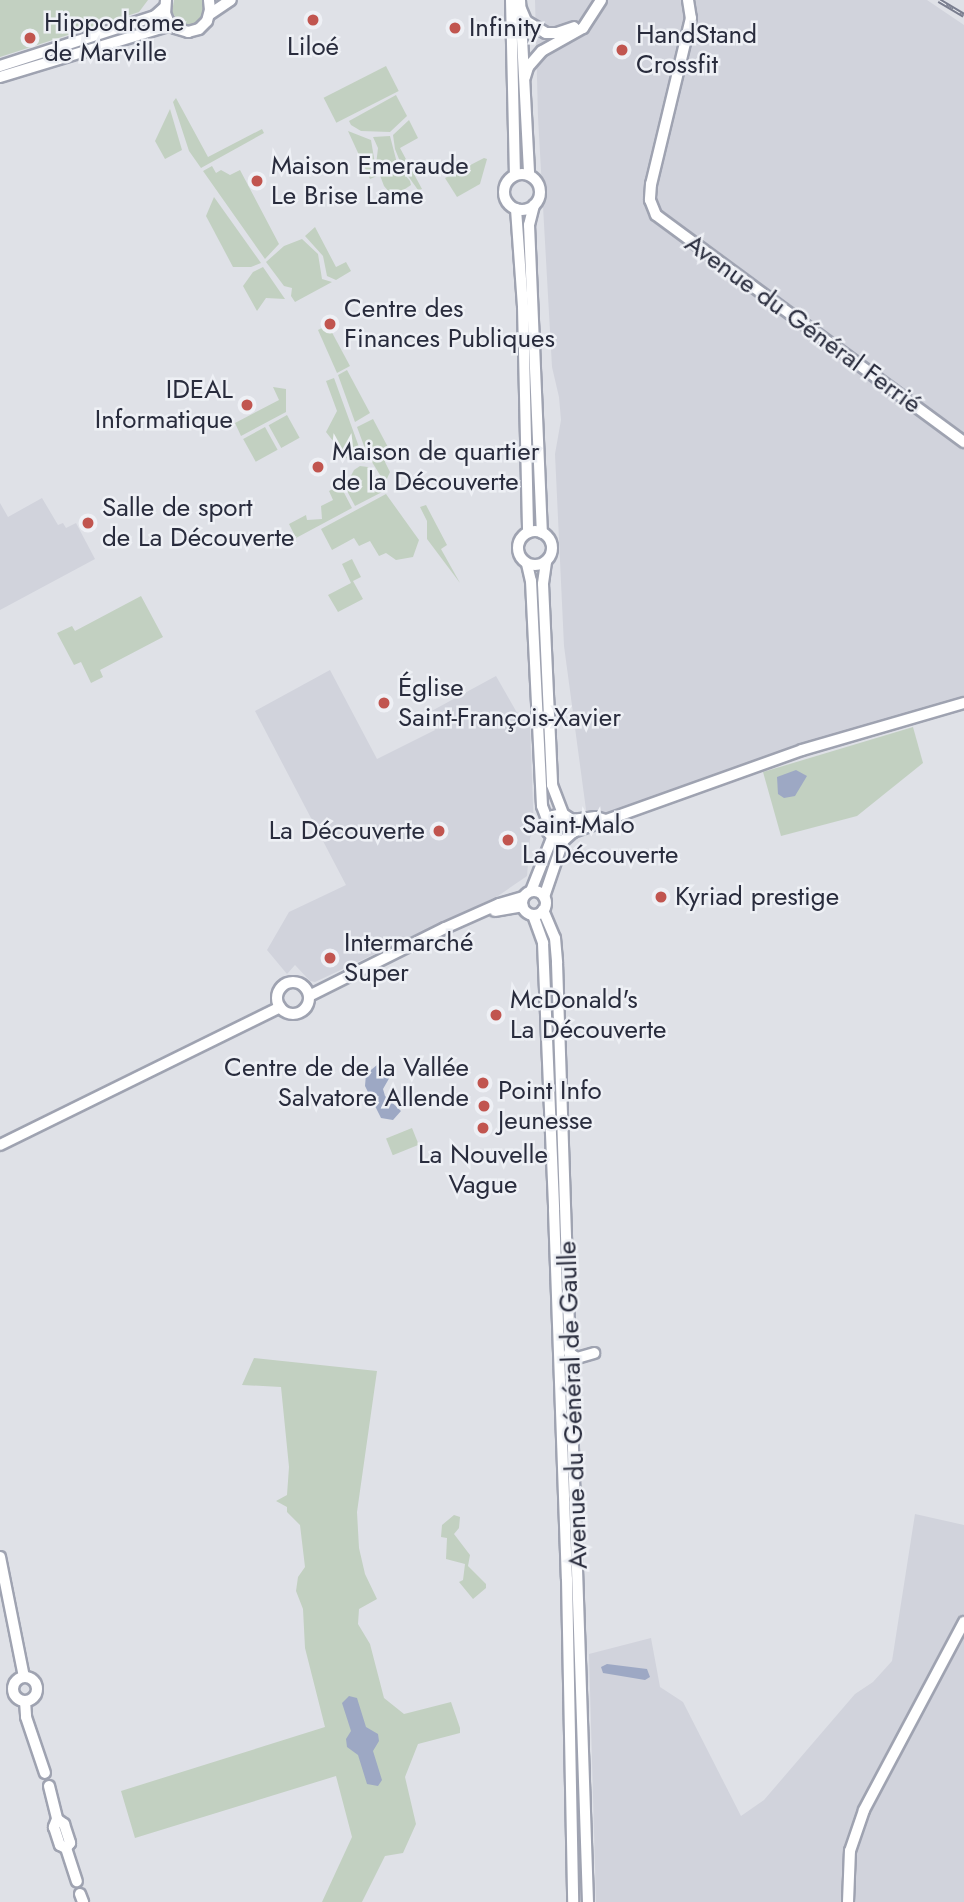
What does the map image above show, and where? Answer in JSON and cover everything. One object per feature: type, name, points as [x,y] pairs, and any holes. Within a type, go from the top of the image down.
[{"type":"main road","points":[[209,0],[210,14]]},
{"type":"main road","points":[[165,4],[171,25],[181,31],[193,31],[205,24],[210,14],[231,0]]},
{"type":"main road","points":[[503,0],[513,83]]},
{"type":"main road","points":[[517,2],[526,21],[534,27],[557,33],[577,24],[594,0]]},
{"type":"main road","points":[[523,93],[525,76],[533,60],[542,51],[583,28],[601,0]]},
{"type":"main road","name":"Avenue du Général Ferrié","points":[[688,0],[691,18],[650,200],[662,220],[964,442]]},
{"type":"main road","points":[[515,174],[513,83],[517,2]]},
{"type":"main road","points":[[517,2],[528,174]]},
{"type":"main road","points":[[0,66],[155,16],[165,4]]},
{"type":"main road","points":[[0,77],[171,25]]},
{"type":"main road","points":[[534,205],[527,209],[516,209],[508,204],[503,194],[506,182],[515,174],[528,174],[537,181],[540,191],[528,225],[542,533],[552,544],[543,584],[552,785],[569,822]]},
{"type":"main road","points":[[516,209],[523,307],[528,533]]},
{"type":"main road","points":[[542,533],[528,533],[517,548],[520,557],[527,564],[531,581],[539,788],[548,832],[558,839]]},
{"type":"main road","points":[[527,564],[537,566],[546,562]]},
{"type":"main road","points":[[548,822],[553,816],[569,822],[606,820],[802,750],[964,703]]},
{"type":"main road","points":[[526,898],[569,822]]},
{"type":"main road","points":[[526,898],[538,912],[558,839]]},
{"type":"main road","points":[[309,996],[418,944],[426,944],[447,935],[450,927],[489,910],[526,898],[544,897]]},
{"type":"main road","name":"Avenue du Général de Gaulle","points":[[538,912],[543,943],[558,1336],[573,1902]]},
{"type":"main road","name":"Avenue du Général de Gaulle","points":[[538,912],[555,938],[557,963],[588,1902]]},
{"type":"main road","points":[[299,983],[309,996],[307,1005],[300,1012],[291,1014],[280,1007],[278,992],[284,984],[299,983]]},
{"type":"main road","points":[[0,1145],[280,1007]]},
{"type":"main road","points":[[558,1336],[571,1350]]},
{"type":"main road","points":[[0,1557],[24,1677]]},
{"type":"main road","points":[[848,1902],[850,1851],[864,1810],[964,1622]]},
{"type":"main road","points":[[24,1677],[35,1681],[38,1689],[36,1696],[25,1701],[16,1697],[13,1690],[17,1680],[24,1677]]},
{"type":"main road","points":[[25,1701],[26,1717],[45,1773]]},
{"type":"main road","points":[[49,1786],[57,1819],[64,1824],[70,1843],[66,1848],[77,1881]]},
{"type":"shaded area","points":[[535,0],[927,0],[964,25],[964,708],[764,769],[589,832],[564,646],[555,454],[561,420],[552,367],[538,117]]},
{"type":"shaded area","points":[[42,498],[58,525],[63,523],[66,528],[76,523],[95,559],[0,610],[0,503],[8,517]]},
{"type":"shaded area","points":[[330,670],[377,759],[435,730],[426,714],[496,676],[516,711],[530,727],[534,830],[530,838],[527,876],[498,896],[315,982],[310,981],[295,965],[287,974],[267,950],[289,912],[346,885],[255,711]]},
{"type":"shaded area","points":[[915,1514],[964,1525],[964,1902],[596,1902],[589,1654],[651,1638],[660,1687],[683,1702],[741,1816],[764,1800],[855,1694],[873,1682],[892,1661]]},
{"type":"green space","name":"Hippodrome de Marville","points":[[0,0],[148,0],[139,12],[0,57]]},
{"type":"green space","points":[[174,0],[203,0],[206,9],[203,18],[192,26],[179,23],[172,12]]},
{"type":"green space","points":[[386,66],[399,91],[336,123],[324,98]]},
{"type":"green space","points":[[396,95],[407,116],[390,132],[361,131],[351,125],[349,121]]},
{"type":"green space","points":[[176,98],[208,157],[262,129],[264,133],[201,168],[189,151],[173,102]]},
{"type":"green space","points":[[170,109],[182,150],[165,159],[155,141]]},
{"type":"green space","points":[[409,120],[418,138],[400,148],[422,189],[418,190],[403,169],[393,135]]},
{"type":"green space","points":[[348,131],[371,140],[377,176],[370,179]]},
{"type":"green space","points":[[390,136],[398,167],[411,185],[399,193],[390,193],[384,186],[376,165],[378,148],[373,137]]},
{"type":"green space","points":[[484,158],[487,159],[480,184],[457,197],[445,178]]},
{"type":"green space","points":[[212,166],[216,173],[221,170],[230,175],[240,170],[279,244],[265,259],[203,171]]},
{"type":"green space","points":[[214,197],[261,263],[251,267],[233,267],[206,216]]},
{"type":"green space","points":[[315,227],[336,267],[346,262],[351,271],[336,280],[327,276],[323,256],[305,236]]},
{"type":"green space","points":[[302,239],[318,254],[322,279],[332,282],[295,302],[291,296],[292,288],[284,286],[266,262],[284,246]]},
{"type":"green space","points":[[263,267],[285,299],[266,298],[257,311],[243,286],[253,272]]},
{"type":"green space","points":[[328,325],[350,366],[337,373],[318,330]]},
{"type":"green space","points":[[347,370],[370,413],[355,422],[338,375]]},
{"type":"green space","points":[[334,378],[366,463],[348,460],[326,432],[337,411],[326,381]]},
{"type":"green space","points":[[273,387],[286,389],[286,412],[241,436],[235,423],[279,400]]},
{"type":"green space","points":[[287,415],[300,438],[281,448],[269,425]]},
{"type":"green space","points":[[373,419],[390,451],[386,454],[385,462],[390,472],[385,483],[367,454],[357,427]]},
{"type":"green space","points":[[265,427],[278,450],[256,462],[243,439]]},
{"type":"green space","points":[[360,466],[368,467],[384,491],[355,506],[345,487],[354,470]]},
{"type":"green space","points":[[340,485],[352,508],[296,538],[289,524],[306,515],[307,520],[322,519],[321,506],[333,500],[329,491]]},
{"type":"green space","points":[[386,494],[419,540],[413,557],[396,560],[386,553],[379,556],[370,541],[359,546],[354,538],[332,550],[321,529]]},
{"type":"green space","points":[[426,505],[447,545],[441,549],[460,583],[427,539],[427,521],[420,507]]},
{"type":"green space","points":[[352,559],[361,577],[353,581],[363,599],[338,612],[328,595],[351,583],[342,564]]},
{"type":"green space","points":[[141,596],[163,637],[100,670],[103,677],[91,683],[81,662],[74,665],[57,633],[72,626],[75,631]]},
{"type":"green space","points":[[913,727],[923,763],[857,816],[781,836],[763,772]]},
{"type":"green space","points":[[412,1128],[419,1145],[393,1155],[386,1138]]},
{"type":"green space","points":[[254,1358],[377,1371],[357,1512],[359,1548],[365,1574],[377,1599],[359,1609],[358,1624],[370,1644],[384,1698],[404,1714],[451,1702],[460,1728],[460,1733],[418,1744],[405,1777],[416,1824],[403,1853],[385,1856],[362,1902],[322,1902],[352,1837],[336,1776],[135,1838],[121,1791],[325,1727],[305,1648],[303,1609],[296,1591],[298,1577],[305,1567],[300,1525],[287,1512],[287,1507],[276,1501],[287,1495],[289,1467],[281,1387],[242,1385]]},
{"type":"green space","points":[[454,1515],[460,1517],[459,1528],[454,1534],[470,1555],[468,1566],[486,1584],[486,1588],[473,1599],[459,1582],[463,1580],[465,1564],[446,1559],[447,1538],[441,1537],[442,1525]]},
{"type":"water","points":[[796,770],[807,776],[795,796],[784,798],[778,794],[777,777]]},
{"type":"water","points":[[377,1065],[386,1065],[390,1070],[391,1075],[383,1089],[385,1096],[401,1111],[393,1120],[381,1118],[365,1086],[366,1074]]},
{"type":"water","points":[[607,1664],[647,1669],[650,1677],[645,1680],[603,1673],[601,1667]]},
{"type":"water","points":[[349,1696],[357,1698],[366,1727],[378,1734],[379,1741],[373,1751],[382,1780],[378,1786],[367,1784],[358,1755],[347,1747],[346,1739],[351,1731],[342,1703]]},
{"type":"railway","points":[[939,0],[964,15]]},
{"type":"place","name":"Liloé","points":[[313,20]]},
{"type":"place","name":"Infinity","points":[[455,28]]},
{"type":"place","name":"Hippodrome de Marville","points":[[30,38]]},
{"type":"place","name":"HandStand Crossfit","points":[[622,50]]},
{"type":"place","name":"Maison Emeraude Le Brise Lame","points":[[257,181]]},
{"type":"place","name":"Centre des Finances Publiques","points":[[330,324]]},
{"type":"place","name":"IDEAL Informatique","points":[[247,405]]},
{"type":"place","name":"Maison de quartier de la Découverte","points":[[318,467]]},
{"type":"place","name":"Salle de sport de La Découverte","points":[[88,523]]},
{"type":"place","name":"Église Saint-François-Xavier","points":[[384,703]]},
{"type":"place","name":"La Découverte","points":[[439,831]]},
{"type":"place","name":"Saint-Malo La Découverte","points":[[508,840]]},
{"type":"place","name":"Kyriad prestige","points":[[661,897]]},
{"type":"place","name":"Intermarché Super","points":[[330,958]]},
{"type":"place","name":"McDonald's La Découverte","points":[[496,1015]]},
{"type":"place","name":"Centre de de la Vallée Salvatore Allende","points":[[483,1083]]},
{"type":"place","name":"Point Info Jeunesse","points":[[484,1106]]},
{"type":"place","name":"La Nouvelle Vague","points":[[483,1128]]}]
